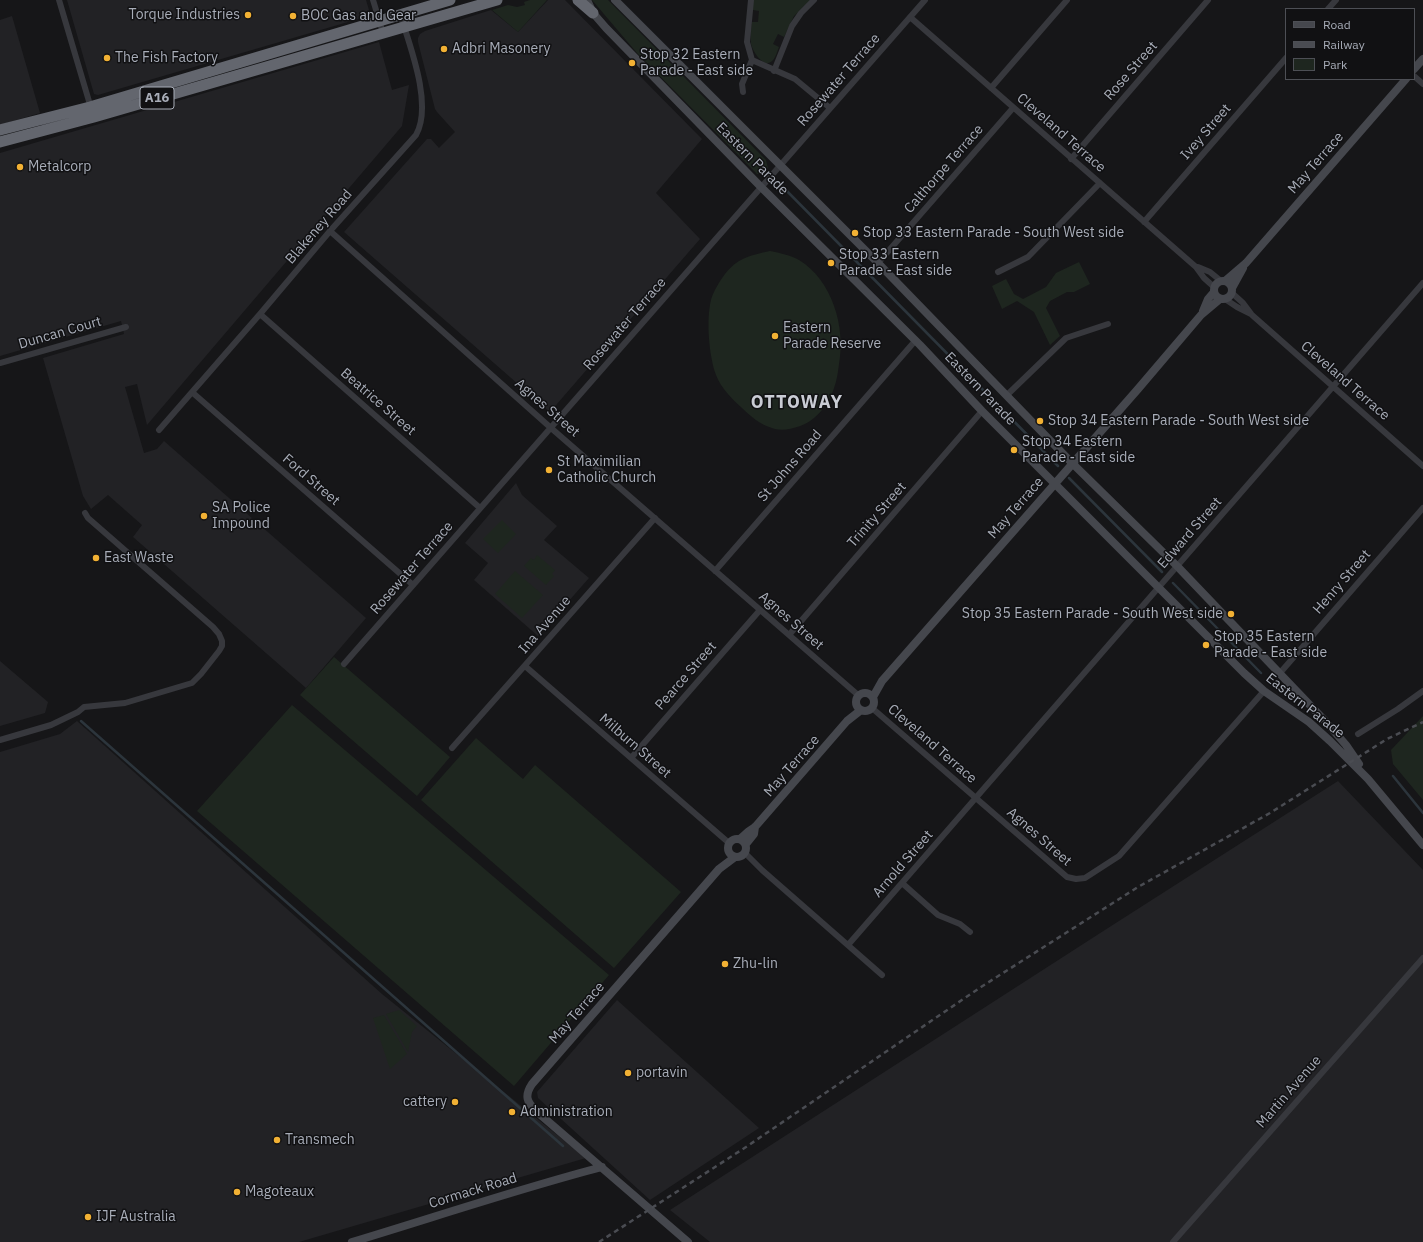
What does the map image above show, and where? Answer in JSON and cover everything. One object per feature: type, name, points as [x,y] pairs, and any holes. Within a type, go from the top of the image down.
[{"type":"highway","name":"A16","points":[[0,142],[257,57],[450,0]]},
{"type":"highway","name":"A16","points":[[0,130],[92,112],[261,68],[497,0]]},
{"type":"highway","points":[[578,0],[593,13]]},
{"type":"highway","points":[[257,57],[261,68]]},
{"type":"main road","name":"Eastern Parade","points":[[587,0],[593,13],[761,187],[916,341],[982,411],[1264,691],[1308,722],[1330,741],[1370,781],[1423,845]]},
{"type":"main road","name":"Eastern Parade","points":[[615,0],[878,263],[1072,463],[1177,566],[1333,729],[1346,745],[1370,781]]},
{"type":"main road","points":[[1415,68],[1423,59]]},
{"type":"main road","name":"May Terrace","points":[[1223,281],[1246,263],[1405,80]]},
{"type":"main road","name":"May Terrace","points":[[1232,290],[1246,263]]},
{"type":"main road","points":[[1223,281],[1230,283],[1232,290],[1230,297],[1222,299],[1217,297],[1214,290],[1218,282],[1223,281]]},
{"type":"main road","name":"May Terrace","points":[[873,698],[882,681],[1138,389],[1200,315],[1214,290]]},
{"type":"main road","name":"May Terrace","points":[[1200,315],[1222,299]]},
{"type":"main road","name":"May Terrace","points":[[866,692],[882,681]]},
{"type":"main road","points":[[866,692],[873,698],[874,703],[872,708],[867,711],[859,708],[855,700],[858,695],[866,692]]},
{"type":"main road","points":[[1300,694],[1312,716],[1311,720],[1308,722]]},
{"type":"main road","name":"May Terrace","points":[[743,842],[749,831],[755,827],[848,722],[850,713],[859,708]]},
{"type":"main road","points":[[734,839],[743,842],[746,850],[741,857],[735,857],[730,855],[728,847],[734,839]]},
{"type":"main road","name":"May Terrace","points":[[719,869],[728,847]]},
{"type":"main road","name":"May Terrace","points":[[602,1167],[531,1106],[527,1097],[528,1090],[719,869],[735,857]]},
{"type":"main road","points":[[602,1167],[688,1242]]},
{"type":"main road","name":"Cormack Road","points":[[352,1242],[411,1225],[473,1204],[602,1167]]},
{"type":"street","points":[[59,0],[92,112]]},
{"type":"street","points":[[373,0],[383,33]]},
{"type":"street","points":[[744,92],[742,84],[752,60],[747,42],[751,0]]},
{"type":"street","points":[[774,71],[792,26],[801,12],[814,0]]},
{"type":"street","name":"Rosewater Terrace","points":[[344,664],[925,0]]},
{"type":"street","points":[[991,88],[1067,0]]},
{"type":"street","name":"Rose Street","points":[[1071,158],[1208,0]]},
{"type":"street","points":[[1329,8],[1336,0]]},
{"type":"street","name":"Blakeney Road","points":[[159,430],[330,231],[416,135],[420,128],[422,114],[421,90],[400,14]]},
{"type":"street","name":"Cleveland Terrace","points":[[910,17],[1196,267],[1214,290]]},
{"type":"street","name":"Ivey Street","points":[[1144,222],[1285,59]]},
{"type":"street","points":[[752,60],[795,79],[830,108]]},
{"type":"street","points":[[1415,77],[1423,84]]},
{"type":"street","name":"Calthorpe Terrace","points":[[878,263],[1013,108]]},
{"type":"street","points":[[998,272],[1028,257],[1100,183]]},
{"type":"street","name":"Agnes Street","points":[[330,231],[551,428],[858,695]]},
{"type":"street","name":"Cleveland Terrace","points":[[1196,267],[1210,272],[1223,281]]},
{"type":"street","name":"Edward Street","points":[[976,799],[1423,283]]},
{"type":"street","name":"Cleveland Terrace","points":[[1232,290],[1252,315],[1423,466]]},
{"type":"street","name":"Cleveland Terrace","points":[[1222,299],[1252,315]]},
{"type":"street","name":"Beatrice Street","points":[[260,314],[480,508]]},
{"type":"street","points":[[1006,395],[1066,338],[1108,324]]},
{"type":"street","name":"Duncan Court","points":[[0,363],[126,327]]},
{"type":"street","name":"St Johns Road","points":[[715,571],[916,341]]},
{"type":"street","name":"Ford Street","points":[[192,393],[413,585]]},
{"type":"street","name":"Trinity Street","points":[[789,635],[982,411]]},
{"type":"street","name":"Henry Street","points":[[1280,673],[1423,508]]},
{"type":"street","points":[[0,740],[51,725],[84,708],[125,703],[192,683],[196,680],[222,646],[222,641],[219,634],[213,626],[88,518],[85,513]]},
{"type":"street","name":"Ina Avenue","points":[[452,748],[655,518]]},
{"type":"street","name":"Pearce Street","points":[[631,758],[760,610]]},
{"type":"street","name":"Milburn Street","points":[[525,666],[631,758],[728,847]]},
{"type":"street","name":"Agnes Street","points":[[976,799],[1067,878],[1085,878],[1119,856],[1264,691]]},
{"type":"street","points":[[1358,734],[1403,706],[1423,691]]},
{"type":"street","name":"Cleveland Terrace","points":[[872,708],[976,799]]},
{"type":"street","name":"Arnold Street","points":[[848,945],[976,799]]},
{"type":"street","points":[[745,853],[762,870],[882,975]]},
{"type":"street","points":[[902,883],[938,915],[960,924],[970,932]]},
{"type":"street","name":"Martin Avenue","points":[[1173,1242],[1423,958]]},
{"type":"shaded area","points":[[67,0],[366,0],[369,10],[365,17],[98,95],[94,94]]},
{"type":"shaded area","points":[[548,0],[565,0],[702,139],[656,193],[700,239],[550,412],[344,232],[427,139],[431,139],[439,148],[455,132],[435,109],[418,42],[420,34],[425,31],[491,10],[518,32]]},
{"type":"shaded area","points":[[12,16],[40,113],[0,125],[0,20]]},
{"type":"shaded area","points":[[379,42],[392,90],[409,85],[402,126],[147,425],[137,384],[125,387],[144,453],[157,449],[164,441],[366,618],[306,688],[133,537],[142,525],[108,495],[91,509],[83,496],[43,358],[124,334],[121,321],[0,356],[0,153]]},
{"type":"shaded area","points":[[516,483],[522,495],[557,526],[544,540],[589,578],[538,636],[474,580],[488,563],[465,543]]},
{"type":"shaded area","points":[[0,661],[48,702],[45,713],[0,726]]},
{"type":"shaded area","points":[[77,721],[382,994],[586,1158],[299,1242],[0,1242],[0,752],[60,734]]},
{"type":"shaded area","points":[[1338,781],[1423,870],[1423,1242],[710,1242],[670,1210],[1108,928]]},
{"type":"shaded area","points":[[617,1000],[759,1128],[650,1200],[538,1098],[537,1092]]},
{"type":"green space","points":[[530,0],[547,0],[518,32],[492,10],[508,5],[517,7],[525,5],[524,2]]},
{"type":"green space","points":[[592,0],[608,0],[766,160],[768,168],[763,174],[757,174],[637,53]]},
{"type":"green space","points":[[753,0],[811,0],[794,16],[784,37],[778,34],[773,44],[779,47],[774,58],[769,63],[762,61],[759,58],[751,44],[752,22],[758,22],[759,11],[753,10]]},
{"type":"green space","name":"Eastern Parade Reserve","points":[[770,251],[789,255],[799,260],[820,279],[834,306],[840,335],[841,350],[836,382],[829,400],[820,412],[810,421],[794,428],[782,430],[768,427],[756,420],[727,393],[716,375],[709,338],[709,308],[711,300],[723,277],[731,267],[741,260],[752,255]]},
{"type":"green space","points":[[1079,262],[1090,284],[1074,292],[1067,292],[1050,301],[1046,308],[1060,336],[1050,345],[1034,312],[1017,301],[1002,309],[992,286],[1006,279],[1014,294],[1023,299],[1046,287],[1056,273]]},
{"type":"green space","points":[[502,520],[516,534],[498,553],[483,539]]},
{"type":"green space","points":[[537,555],[555,570],[552,574],[554,576],[546,585],[524,566],[531,558],[534,560]]},
{"type":"green space","points":[[515,571],[543,595],[522,618],[495,594]]},
{"type":"green space","points":[[334,657],[450,757],[417,796],[300,695]]},
{"type":"green space","points":[[292,705],[609,975],[514,1086],[197,811]]},
{"type":"green space","points":[[1423,716],[1423,800],[1393,764],[1391,750]]},
{"type":"green space","points":[[476,738],[523,779],[535,765],[681,892],[614,968],[421,800]]},
{"type":"green space","points":[[399,1010],[417,1026],[412,1032],[408,1052],[386,1014]]},
{"type":"green space","points":[[384,1015],[407,1054],[390,1069],[373,1018]]},
{"type":"waterway","points":[[780,184],[1058,466]]},
{"type":"waterway","points":[[1069,478],[1162,572]]},
{"type":"waterway","points":[[1173,583],[1261,673]]},
{"type":"waterway","points":[[81,721],[563,1146]]},
{"type":"waterway","points":[[1393,776],[1423,813]]},
{"type":"railway","points":[[599,1242],[746,1147],[981,987],[1138,887],[1270,813],[1387,739],[1423,722]]},
{"type":"place","name":"Torque Industries","points":[[248,15]]},
{"type":"place","name":"BOC Gas and Gear","points":[[293,16]]},
{"type":"place","name":"Adbri Masonery","points":[[444,49]]},
{"type":"place","name":"The Fish Factory","points":[[107,58]]},
{"type":"place","name":"Stop 32 Eastern Parade - East side","points":[[632,63]]},
{"type":"place","name":"Metalcorp","points":[[20,167]]},
{"type":"place","name":"Stop 33 Eastern Parade - South West side","points":[[855,233]]},
{"type":"place","name":"Stop 33 Eastern Parade - East side","points":[[831,263]]},
{"type":"place","name":"Eastern Parade Reserve","points":[[775,336]]},
{"type":"place","name":"Stop 34 Eastern Parade - South West side","points":[[1040,421]]},
{"type":"place","name":"Stop 34 Eastern Parade - East side","points":[[1014,450]]},
{"type":"place","name":"St Maximilian Catholic Church","points":[[549,470]]},
{"type":"place","name":"SA Police Impound","points":[[204,516]]},
{"type":"place","name":"East Waste","points":[[96,558]]},
{"type":"place","name":"Stop 35 Eastern Parade - South West side","points":[[1231,614]]},
{"type":"place","name":"Stop 35 Eastern Parade - East side","points":[[1206,645]]},
{"type":"place","name":"Zhu-lin","points":[[725,964]]},
{"type":"place","name":"portavin","points":[[628,1073]]},
{"type":"place","name":"cattery","points":[[455,1102]]},
{"type":"place","name":"Administration","points":[[512,1112]]},
{"type":"place","name":"Transmech","points":[[277,1140]]},
{"type":"place","name":"Magoteaux","points":[[237,1192]]},
{"type":"place","name":"IJF Australia","points":[[88,1217]]},
{"type":"district","name":"OTTOWAY","points":[[797,403]]}]
